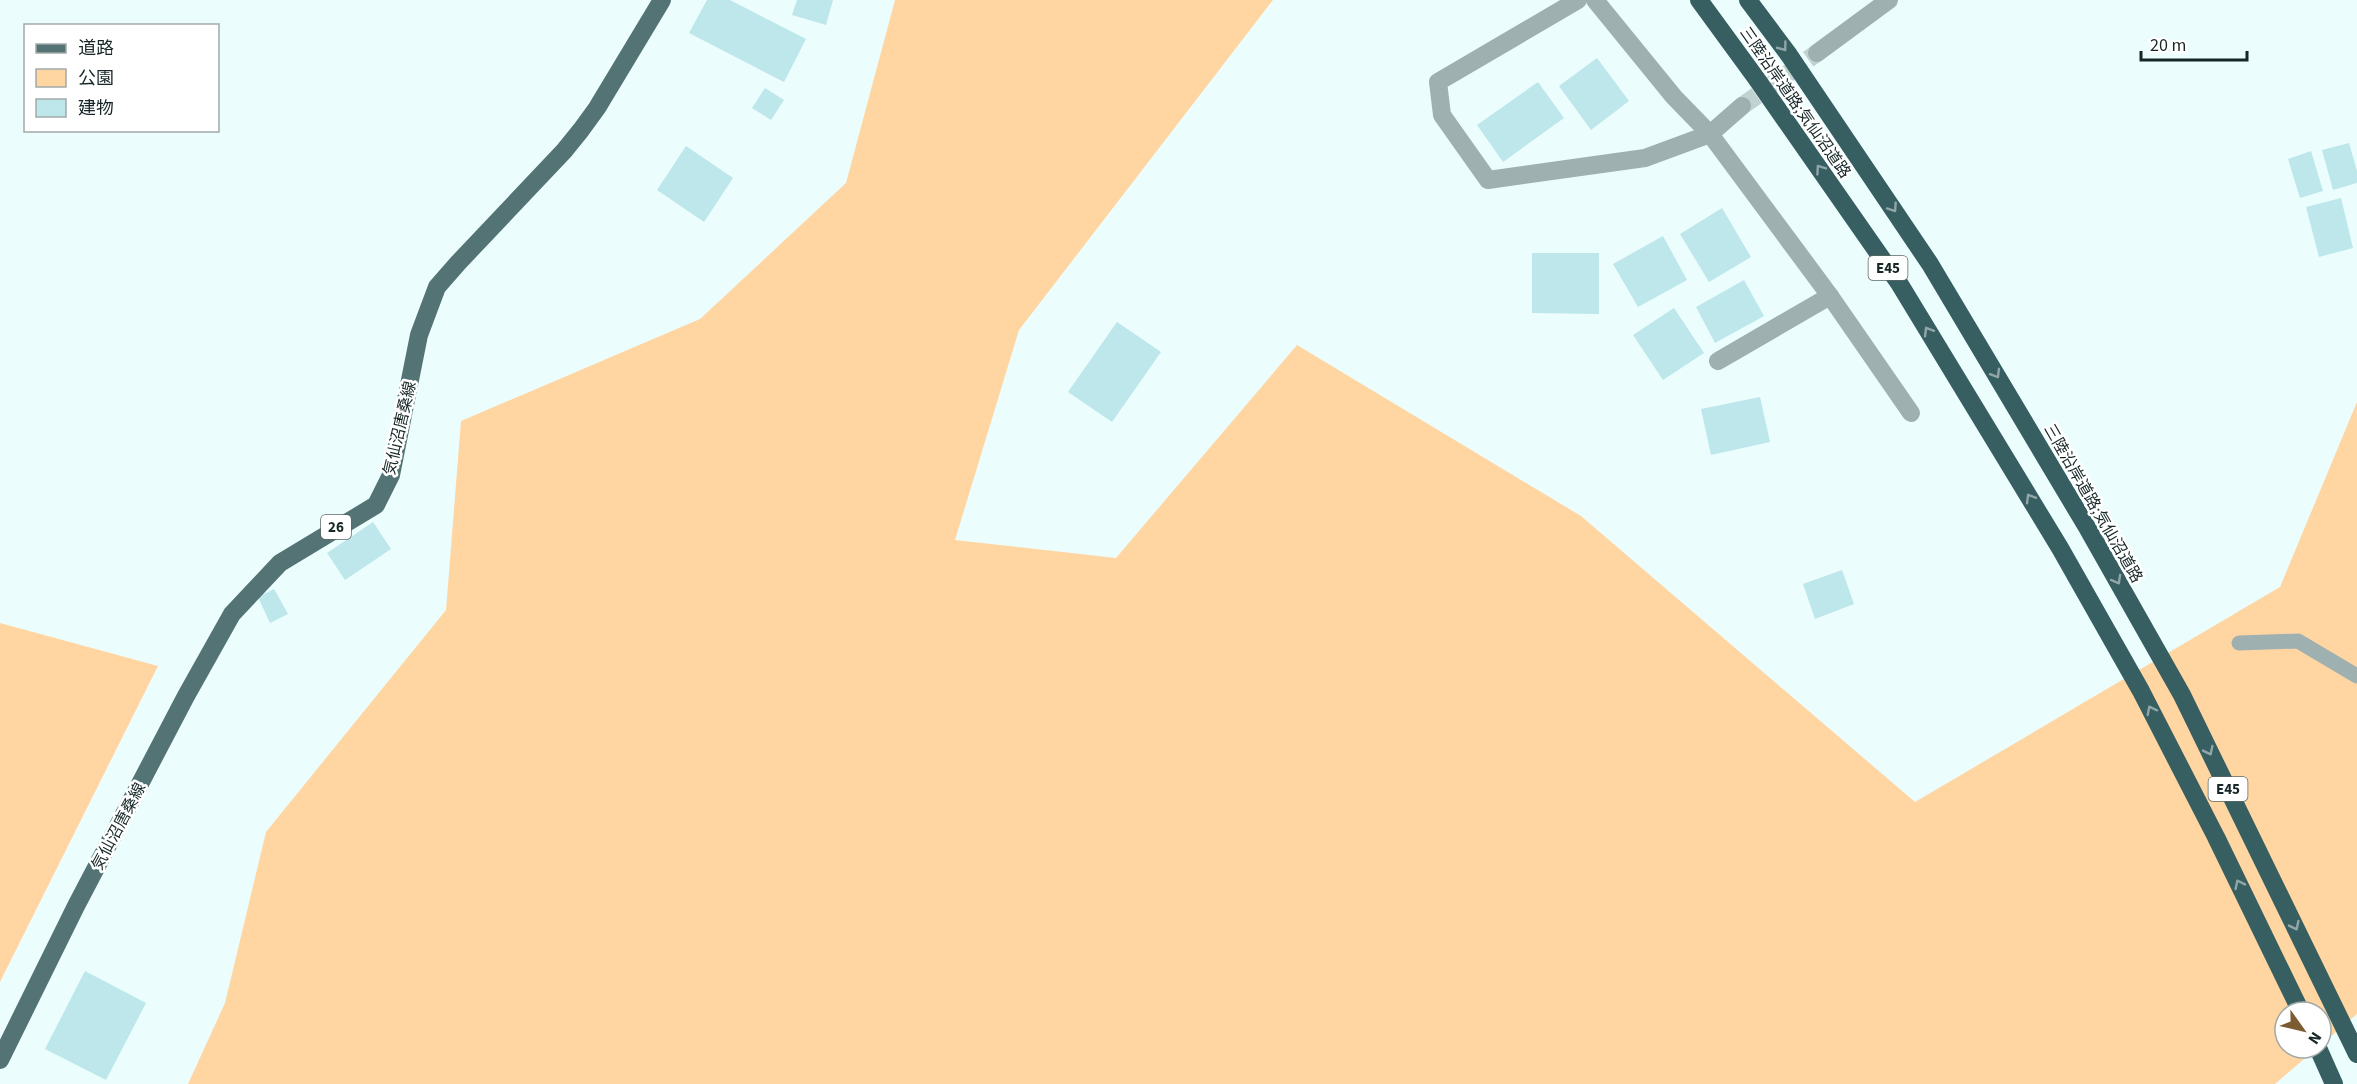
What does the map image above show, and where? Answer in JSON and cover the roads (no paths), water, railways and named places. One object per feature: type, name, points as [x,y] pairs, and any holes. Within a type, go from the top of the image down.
[{"type":"highway","name":"三陸沿岸道路;気仙沼道路","points":[[1699,0],[1899,283],[2060,548],[2152,712],[2295,1000]]},
{"type":"highway","name":"三陸沿岸道路;気仙沼道路","points":[[1748,0],[1789,55],[1930,264],[2088,529],[2182,695],[2357,1054]]},
{"type":"highway","points":[[2323,1060],[2334,1084]]},
{"type":"main road","name":"気仙沼唐桑線","points":[[0,1060],[76,906],[186,696],[232,614],[280,563],[376,505],[391,475],[419,335],[437,287],[581,130],[597,108],[662,0]]},
{"type":"street","points":[[1578,0],[1438,82],[1442,115],[1488,180],[1645,158],[1710,134],[1742,106]]},
{"type":"street","points":[[1595,0],[1674,97],[1710,134],[1830,296],[1911,412]]},
{"type":"street","points":[[1817,52],[1889,0]]},
{"type":"street","points":[[1718,361],[1830,296]]},
{"type":"lane","points":[[2239,642],[2298,641],[2357,676]]},
{"type":"tunnel","points":[[1742,106],[1817,53]]}]
